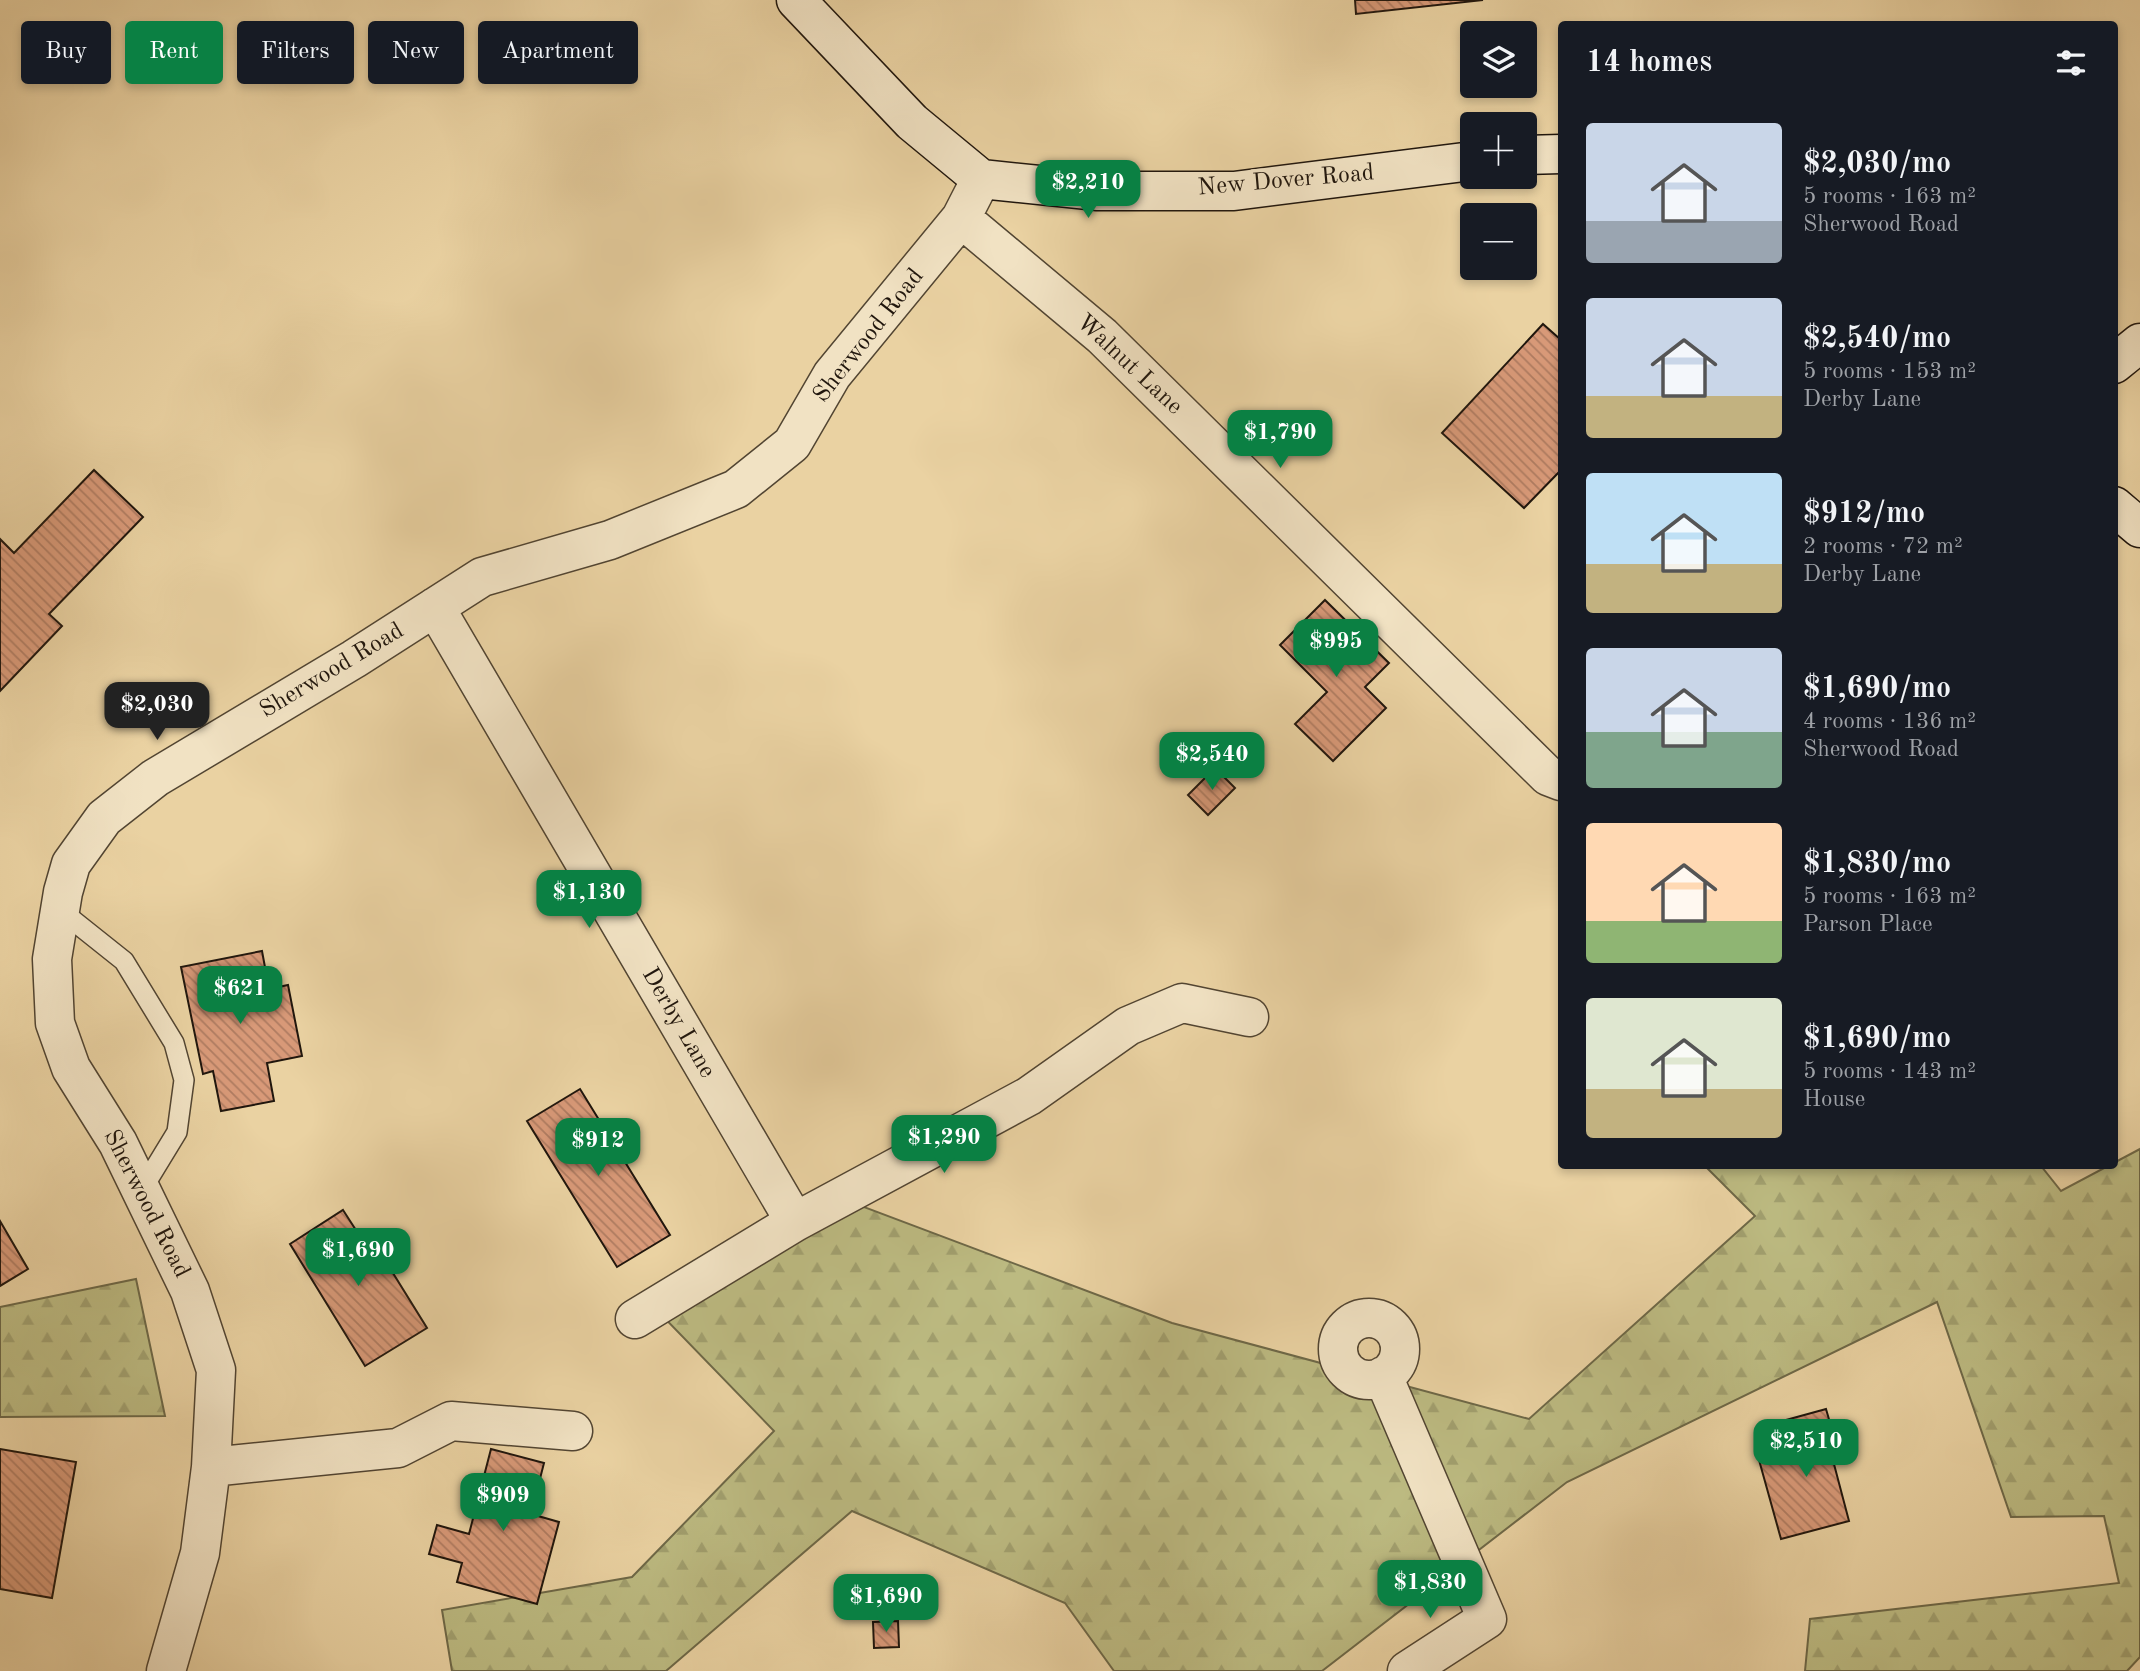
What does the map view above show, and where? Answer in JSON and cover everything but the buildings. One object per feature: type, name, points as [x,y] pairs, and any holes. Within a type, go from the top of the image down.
[{"type":"street","points":[[796,0],[912,122],[981,179]]},
{"type":"street","points":[[1537,154],[1558,153]]},
{"type":"street","name":"New Dover Road","points":[[981,179],[1098,191],[1234,191],[1460,163]]},
{"type":"street","name":"Sherwood Road","points":[[166,1671],[200,1553],[211,1467],[216,1370],[190,1291],[118,1143],[71,1068],[55,1023],[51,959],[71,864],[104,818],[155,778],[482,577],[610,540],[736,489],[792,444],[832,375],[961,218],[981,179]]},
{"type":"street","name":"Walnut Lane","points":[[961,218],[1102,336],[1548,776],[1558,780]]},
{"type":"street","points":[[2118,360],[2140,343]]},
{"type":"street","points":[[2118,509],[2140,528]]},
{"type":"street","name":"Derby Lane","points":[[435,607],[794,1222]]},
{"type":"street","points":[[635,1319],[794,1222],[1029,1096],[1128,1026],[1182,1003],[1249,1017]]},
{"type":"street","points":[[1383,1376],[1487,1619],[1407,1671]]},
{"type":"street","points":[[211,1467],[398,1448],[451,1421],[573,1431]]},
{"type":"lane","points":[[60,910],[124,961],[174,1043],[184,1080],[177,1132],[141,1191]]},
{"type":"green space","points":[[2140,1149],[2140,1657],[2127,1671],[1805,1671],[1810,1619],[2119,1583],[2104,1516],[2011,1517],[1937,1302],[1567,1482],[1322,1671],[1114,1671],[1065,1603],[852,1511],[666,1671],[452,1671],[442,1610],[632,1577],[774,1431],[648,1301],[827,1193],[1172,1323],[1529,1419],[1755,1216],[1708,1169],[2043,1169],[2061,1191],[2102,1169],[2118,1169],[2118,1161]]},
{"type":"green space","points":[[136,1279],[165,1416],[0,1417],[0,1307]]}]
